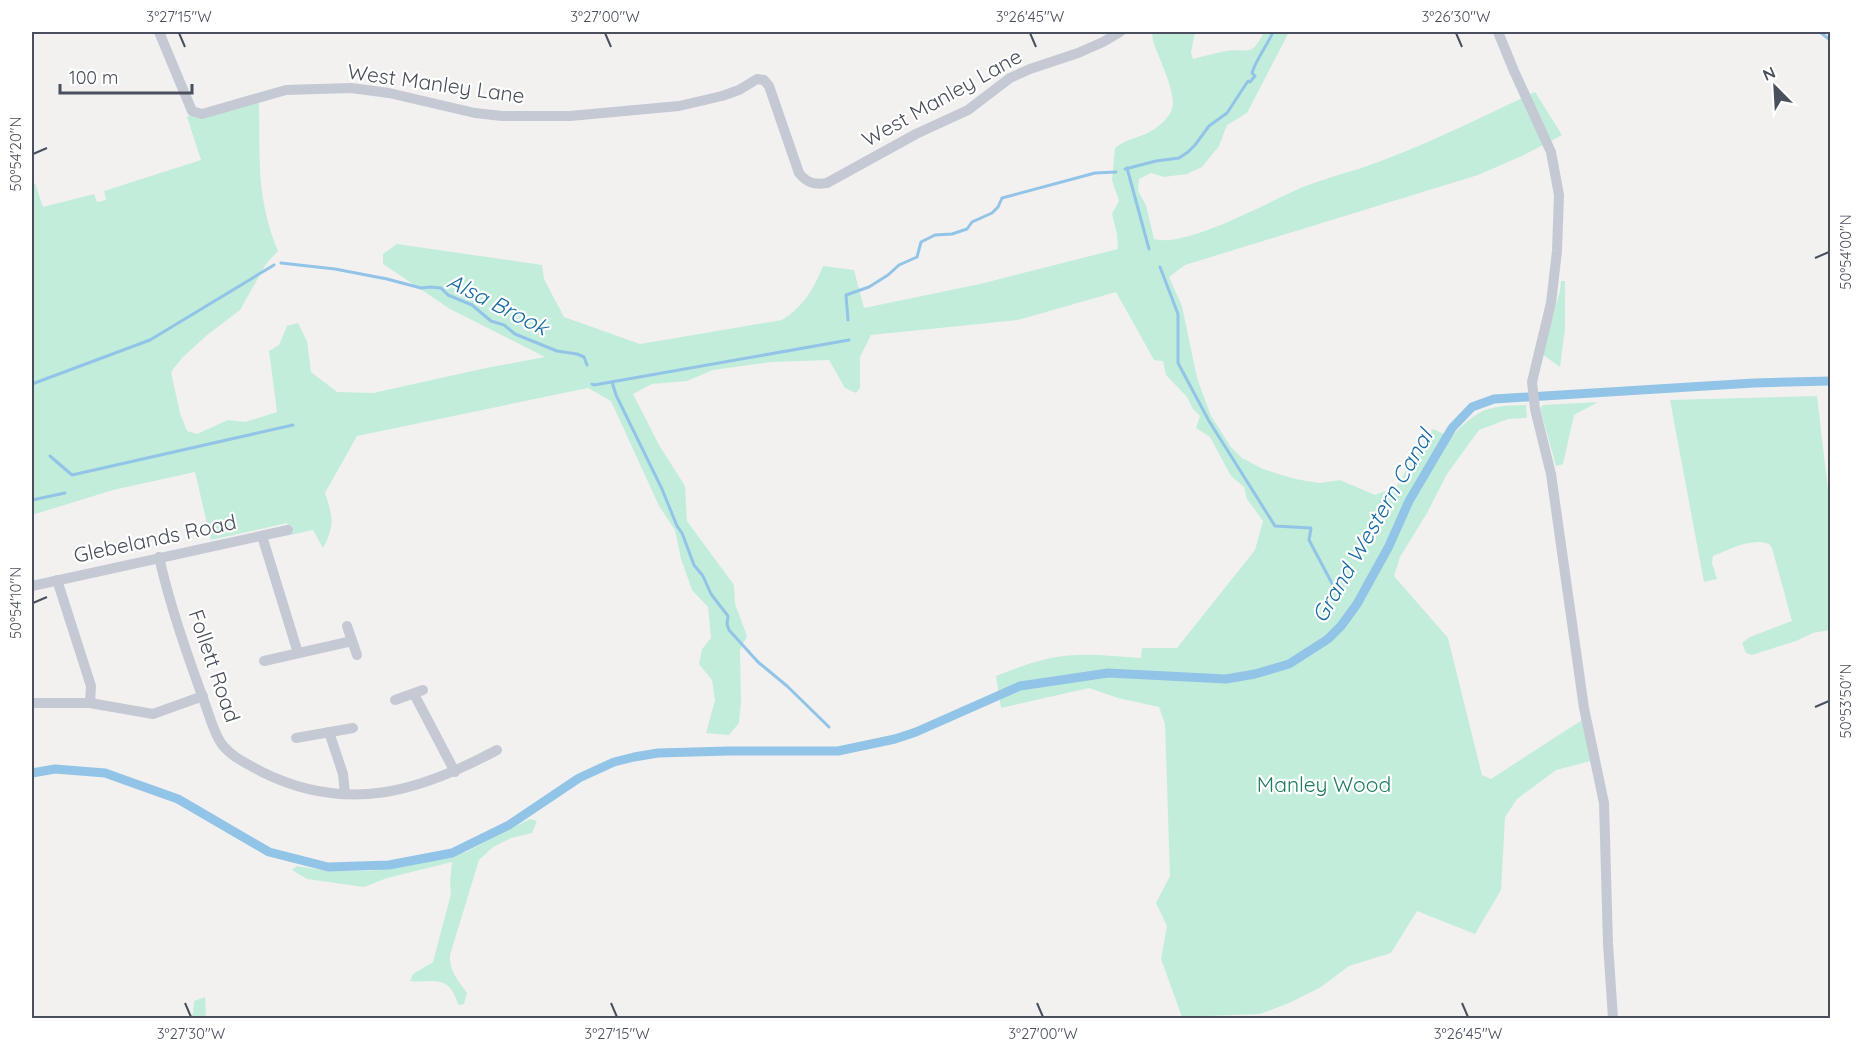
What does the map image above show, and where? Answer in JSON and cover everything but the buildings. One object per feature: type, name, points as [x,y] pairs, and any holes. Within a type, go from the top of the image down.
[{"type":"street","name":"West Manley Lane","points":[[159,32],[192,111],[202,114],[286,90],[351,88],[389,93],[475,113],[502,116],[570,116],[679,106],[722,96],[739,90],[757,79],[764,80],[769,86],[799,172],[805,181],[820,184],[827,183],[916,134],[968,110],[1010,78],[1029,69],[1078,53],[1120,32]]},
{"type":"street","points":[[1498,32],[1551,152],[1559,195],[1557,251],[1551,303],[1532,382],[1535,409],[1551,474],[1584,708],[1604,803],[1608,944],[1613,1018]]},
{"type":"street","name":"Glebelands Road","points":[[32,586],[288,531]]},
{"type":"street","points":[[262,536],[298,653]]},
{"type":"street","name":"Follett Road","points":[[159,557],[202,696],[220,742],[235,757],[272,776],[305,789],[345,794],[373,794],[420,785],[455,772],[497,750]]},
{"type":"street","points":[[57,580],[91,686],[90,703]]},
{"type":"street","points":[[347,626],[357,654]]},
{"type":"street","points":[[264,661],[352,641]]},
{"type":"street","points":[[395,700],[418,692],[455,772]]},
{"type":"street","points":[[32,704],[90,703],[153,714],[202,696]]},
{"type":"street","points":[[296,738],[353,728]]},
{"type":"street","points":[[328,732],[343,774],[345,794]]},
{"type":"green space","name":"Manley Wood","points":[[1152,32],[1195,32],[1191,52],[1193,59],[1226,51],[1253,49],[1264,32],[1289,32],[1247,113],[1227,125],[1219,146],[1202,167],[1187,174],[1164,177],[1151,173],[1139,179],[1138,191],[1146,205],[1154,239],[1169,240],[1187,237],[1229,222],[1303,187],[1371,165],[1420,145],[1535,92],[1562,135],[1478,175],[1185,265],[1169,277],[1182,306],[1197,378],[1211,416],[1231,447],[1242,458],[1263,469],[1295,479],[1319,483],[1340,480],[1375,495],[1396,487],[1433,429],[1451,437],[1484,410],[1502,406],[1526,405],[1527,418],[1508,419],[1479,430],[1447,474],[1427,513],[1400,557],[1394,576],[1448,638],[1482,775],[1491,779],[1582,720],[1591,761],[1556,770],[1517,799],[1505,817],[1501,890],[1475,934],[1417,911],[1391,953],[1349,966],[1321,987],[1289,1003],[1260,1014],[1182,1017],[1161,959],[1167,926],[1156,903],[1170,876],[1165,724],[1159,707],[1118,698],[1089,688],[1001,708],[996,676],[1023,666],[1073,655],[1141,658],[1142,648],[1177,648],[1255,550],[1263,521],[1247,499],[1244,487],[1231,476],[1210,437],[1196,428],[1200,416],[1193,409],[1187,397],[1166,375],[1163,361],[1154,360],[1116,292],[1018,320],[871,335],[860,357],[860,388],[856,393],[845,388],[829,360],[771,362],[713,370],[687,381],[652,384],[633,394],[659,445],[685,486],[687,521],[734,585],[735,604],[747,636],[740,650],[739,723],[729,735],[706,733],[715,700],[712,680],[699,664],[702,649],[711,638],[708,607],[692,590],[681,559],[675,530],[659,506],[611,401],[588,388],[357,436],[325,493],[330,508],[331,527],[323,548],[313,530],[290,535],[287,523],[211,540],[195,472],[113,490],[32,515],[32,185],[35,183],[43,207],[94,194],[97,202],[106,200],[104,191],[201,160],[187,117],[192,114],[259,102],[263,195],[271,232],[278,251],[266,264],[240,310],[206,336],[182,358],[171,372],[180,413],[187,431],[197,434],[228,420],[245,422],[277,412],[269,351],[279,345],[287,326],[298,323],[307,341],[311,372],[337,392],[373,393],[545,357],[450,309],[383,264],[383,254],[397,244],[542,265],[544,279],[564,317],[640,344],[782,320],[807,297],[823,266],[854,270],[864,308],[980,284],[1118,249],[1112,214],[1119,201],[1112,180],[1115,148],[1153,130],[1167,118],[1172,109],[1170,85],[1153,41]]},
{"type":"green space","points":[[1561,281],[1565,281],[1565,329],[1560,367],[1542,354]]},
{"type":"green space","points":[[1817,396],[1830,507],[1830,630],[1813,633],[1752,655],[1746,653],[1742,643],[1750,637],[1792,621],[1772,548],[1769,544],[1755,542],[1734,547],[1713,556],[1712,563],[1717,579],[1704,582],[1670,400]]},
{"type":"green space","points":[[1598,402],[1574,415],[1563,464],[1556,466],[1540,408],[1543,405]]},
{"type":"green space","points":[[530,819],[537,821],[532,833],[511,838],[493,847],[479,860],[450,955],[453,971],[467,993],[464,1004],[459,1005],[452,991],[441,982],[410,981],[413,974],[433,962],[451,894],[452,862],[387,878],[364,887],[307,879],[292,870],[297,866],[329,871],[369,871],[421,863],[466,852]]},
{"type":"green space","points":[[205,997],[206,1018],[186,1018],[193,1014],[194,1001]]},
{"type":"waterway","name":"Alsa Brook","points":[[1125,169],[1179,158],[1188,152],[1209,126],[1227,113],[1248,81],[1250,82],[1255,76],[1252,73],[1254,68],[1273,32]]},
{"type":"waterway","points":[[1820,32],[1830,40]]},
{"type":"waterway","points":[[1127,168],[1149,249]]},
{"type":"waterway","name":"Alsa Brook","points":[[848,320],[846,295],[869,287],[899,265],[917,257],[921,242],[935,235],[952,234],[967,229],[972,222],[992,213],[1002,198],[1095,173],[1116,172]]},
{"type":"waterway","name":"Alsa Brook","points":[[281,263],[335,269],[421,288],[441,288],[448,295],[472,305],[491,321],[504,325],[515,334],[557,351],[584,357],[587,365]]},
{"type":"waterway","name":"Alsa Brook","points":[[32,384],[150,340],[274,265]]},
{"type":"waterway","points":[[1160,267],[1178,314],[1178,363],[1209,421],[1275,526],[1311,528],[1309,540],[1335,589]]},
{"type":"waterway","name":"Alsa Brook","points":[[592,384],[849,340]]},
{"type":"waterway","name":"Grand Western Canal","points":[[32,773],[55,769],[105,773],[178,799],[269,852],[328,867],[389,865],[452,853],[509,825],[579,778],[614,762],[634,757],[658,753],[838,751],[895,739],[916,732],[1020,686],[1108,673],[1226,679],[1255,674],[1289,664],[1328,639],[1357,604],[1389,546],[1409,501],[1452,428],[1472,407],[1494,399],[1754,383],[1830,381]]},
{"type":"waterway","points":[[612,382],[616,395],[682,533],[694,565],[703,576],[711,594],[728,616],[729,630],[758,662],[787,686],[829,727]]},
{"type":"waterway","points":[[50,456],[72,475],[293,425]]},
{"type":"waterway","points":[[32,500],[65,493]]}]
